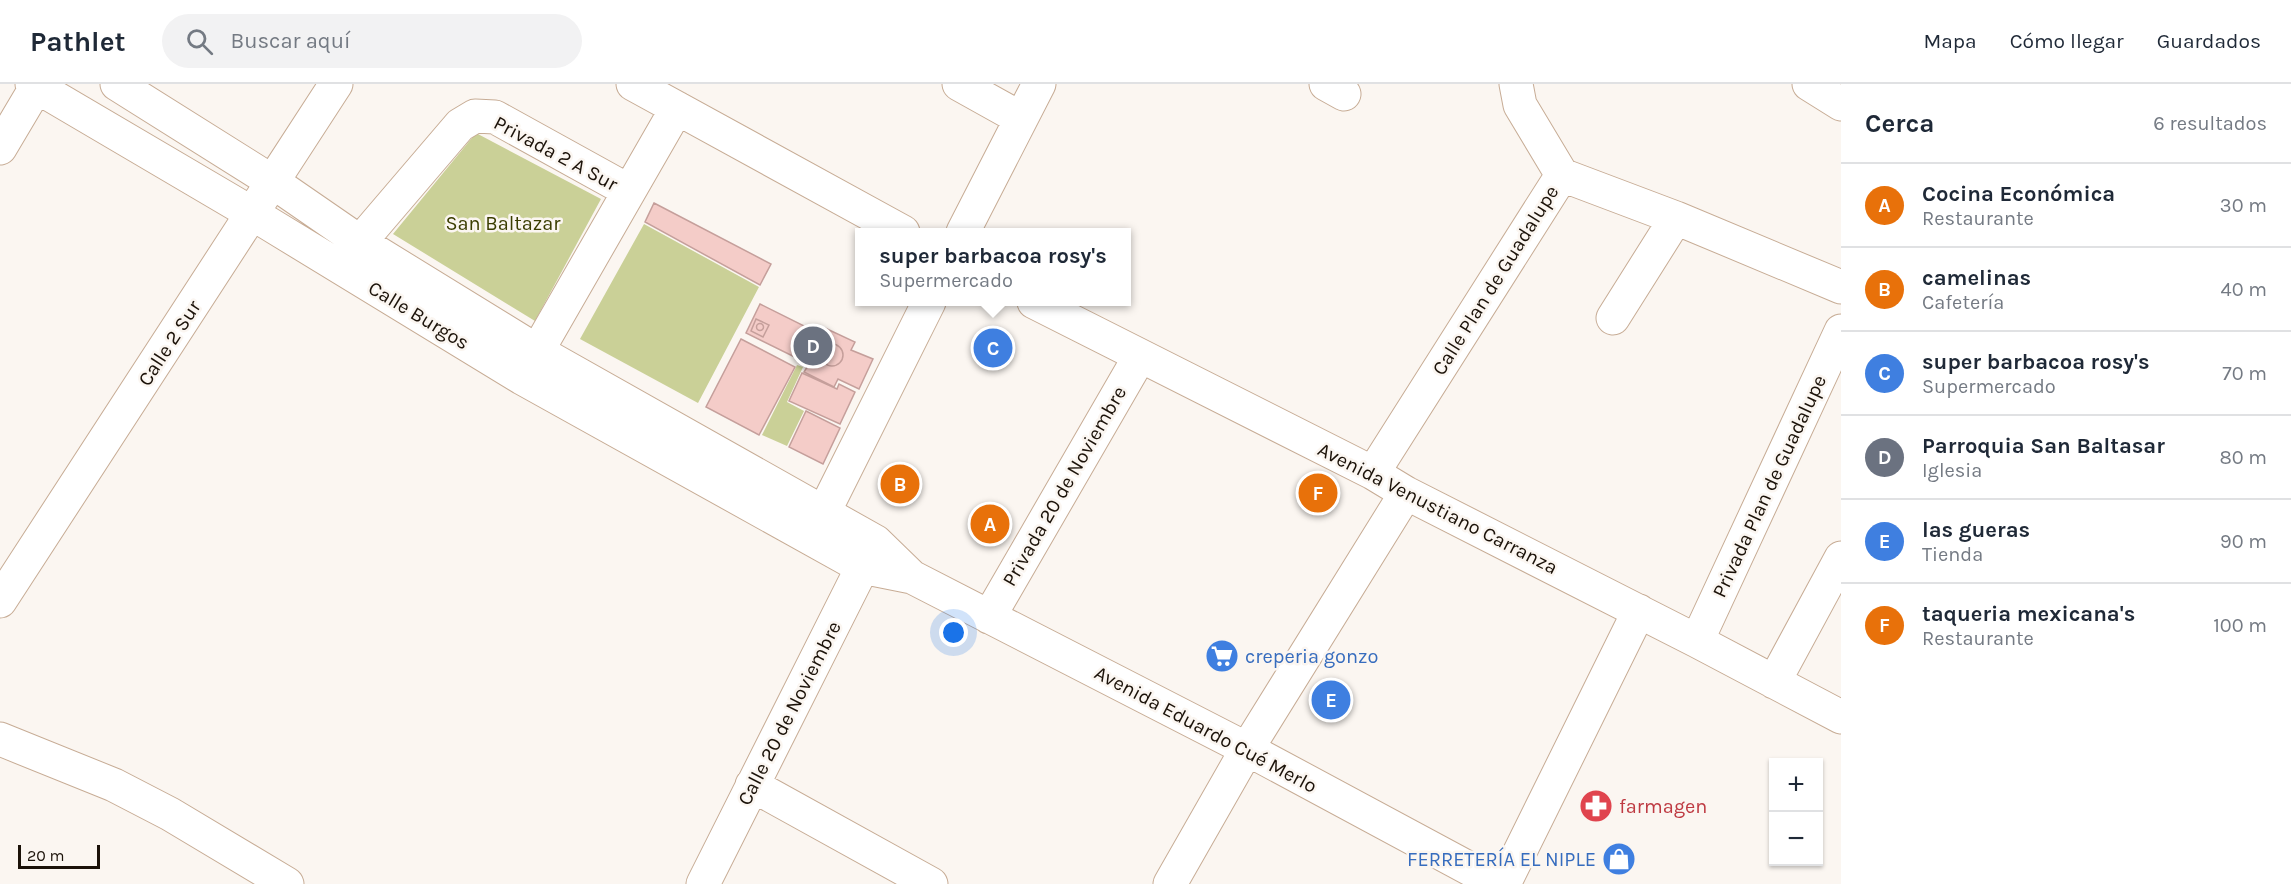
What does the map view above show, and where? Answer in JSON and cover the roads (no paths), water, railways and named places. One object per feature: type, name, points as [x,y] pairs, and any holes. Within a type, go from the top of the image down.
[{"type":"street","name":"Calle Burgos","points":[[117,84],[273,182],[530,365]]},
{"type":"street","name":"Calle 2 Sur","points":[[0,601],[336,84]]},
{"type":"street","points":[[633,84],[896,228]]},
{"type":"street","points":[[959,84],[1020,118]]},
{"type":"street","points":[[1020,118],[1033,84]]},
{"type":"street","points":[[965,228],[1039,84]]},
{"type":"street","name":"Calle Plan de Guadalupe","points":[[1373,473],[1562,175],[1520,105],[1516,84]]},
{"type":"street","points":[[1809,84],[1841,104]]},
{"type":"street","name":"Calle Burgos","points":[[36,85],[253,214],[530,365],[817,526]]},
{"type":"street","points":[[0,148],[36,85]]},
{"type":"street","points":[[530,365],[628,190],[677,108]]},
{"type":"street","name":"Privada 2 A Sur","points":[[360,242],[460,125],[476,116],[495,117],[628,190]]},
{"type":"street","points":[[1562,175],[1676,218],[1841,287]]},
{"type":"street","points":[[1613,318],[1676,218]]},
{"type":"street","points":[[817,526],[926,306]]},
{"type":"street","name":"Avenida Venustiano Carranza","points":[[1042,306],[1373,473],[1406,493],[1841,717]]},
{"type":"street","name":"Privada Plan de Guadalupe","points":[[1697,641],[1841,331]]},
{"type":"street","name":"Privada 20 de Noviembre","points":[[989,617],[1140,356]]},
{"type":"street","points":[[1170,884],[1247,749],[1406,493]]},
{"type":"street","name":"Avenida Eduardo Cué Merlo","points":[[817,526],[869,555],[1247,749],[1498,884]]},
{"type":"street","name":"Calle 20 de Noviembre","points":[[703,884],[869,555]]},
{"type":"street","points":[[1774,682],[1841,558]]},
{"type":"street","points":[[1504,884],[1639,611]]},
{"type":"street","points":[[0,739],[114,785],[170,814],[287,884]]},
{"type":"street","points":[[752,785],[931,884]]},
{"type":"place","name":"Parroquia San Baltasar","points":[[813,346]]},
{"type":"place","name":"super barbacoa rosy's","points":[[993,348]]},
{"type":"place","name":"camelinas","points":[[900,484]]},
{"type":"place","name":"taqueria mexicana's","points":[[1318,493]]},
{"type":"place","name":"Cocina Económica","points":[[990,524]]},
{"type":"place","name":"creperia gonzo","points":[[1222,656]]},
{"type":"place","name":"las gueras","points":[[1331,700]]},
{"type":"place","name":"farmagen","points":[[1596,806]]},
{"type":"place","name":"FERRETERÍA EL NIPLE","points":[[1619,859]]},
{"type":"park label","name":"San Baltazar","points":[[503,223]]}]
